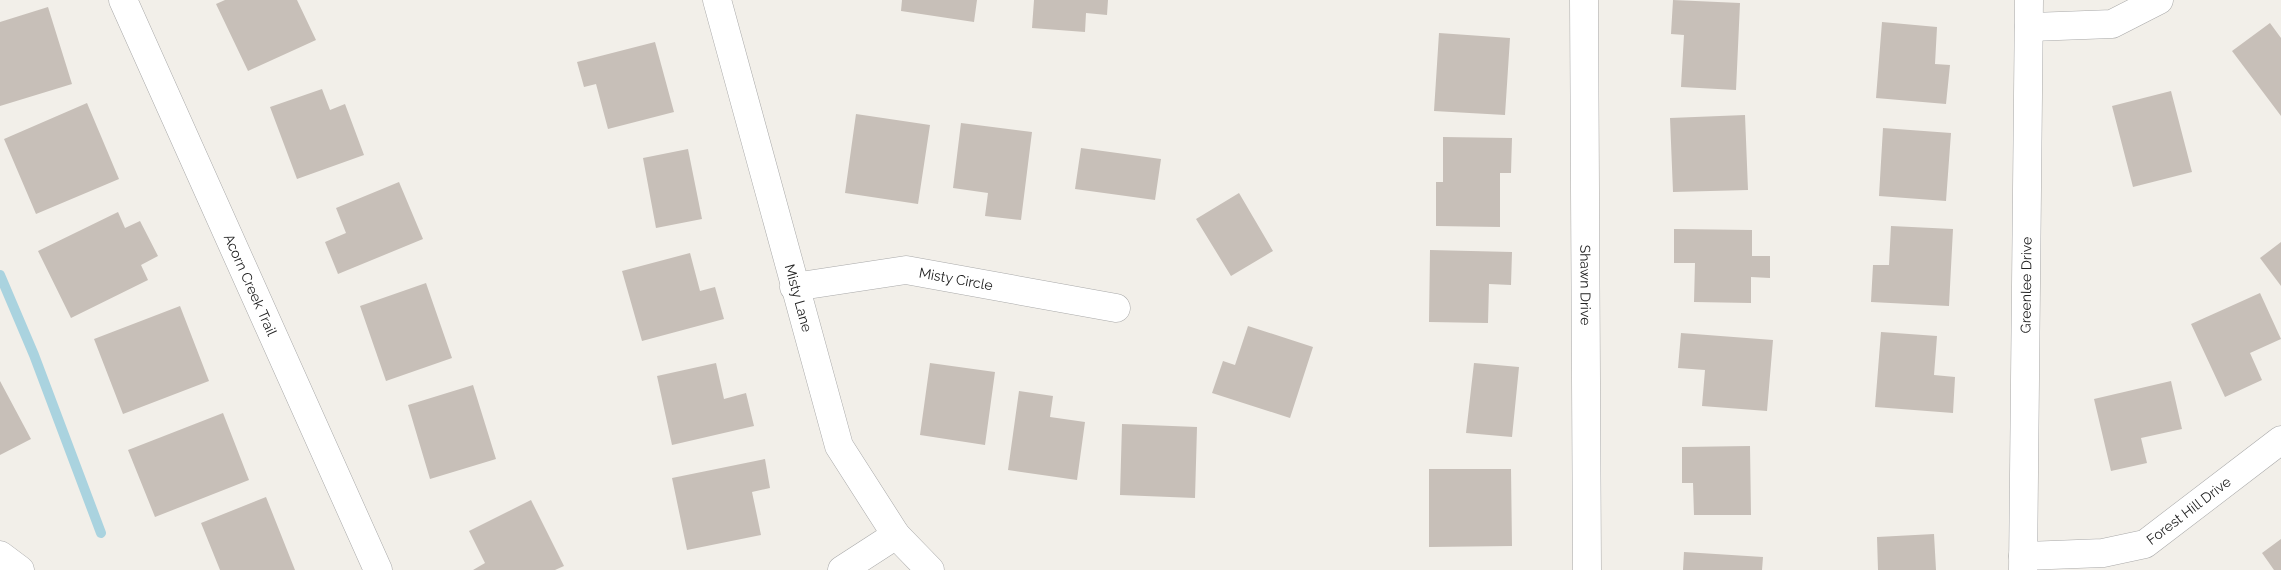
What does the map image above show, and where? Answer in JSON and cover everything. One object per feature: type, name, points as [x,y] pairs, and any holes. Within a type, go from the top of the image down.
[{"type":"street","name":"Acorn Creek Trail","points":[[123,0],[378,570]]},
{"type":"street","name":"Misty Lane","points":[[717,0],[839,446],[896,535],[930,570]]},
{"type":"street","name":"Shawn Drive","points":[[1584,0],[1587,570]]},
{"type":"street","points":[[2029,13],[2112,24],[2159,0]]},
{"type":"street","name":"Greenlee Drive","points":[[2023,563],[2029,13]]},
{"type":"street","name":"Misty Circle","points":[[794,287],[906,270],[1116,308]]},
{"type":"street","name":"Forest Hill Drive","points":[[2023,563],[2103,553],[2145,544],[2281,440]]},
{"type":"street","points":[[842,570],[896,535]]},
{"type":"street","points":[[0,555],[20,570]]},
{"type":"building","points":[[225,0],[297,0],[316,40],[248,71],[216,4]]},
{"type":"building","points":[[902,0],[977,0],[974,22],[901,11]]},
{"type":"building","points":[[1034,0],[1108,0],[1107,15],[1086,13],[1085,32],[1032,28]]},
{"type":"building","points":[[1673,0],[1740,3],[1736,90],[1681,87],[1684,35],[1671,34]]},
{"type":"building","points":[[48,7],[72,84],[0,106],[0,22]]},
{"type":"building","points":[[1882,22],[1937,27],[1935,64],[1950,65],[1946,104],[1876,98]]},
{"type":"building","points":[[2270,23],[2281,38],[2281,116],[2232,51]]},
{"type":"building","points":[[1439,33],[1510,38],[1505,115],[1434,111]]},
{"type":"building","points":[[655,42],[674,112],[608,129],[596,84],[584,87],[577,62]]},
{"type":"building","points":[[322,89],[330,110],[345,104],[364,155],[297,179],[270,107]]},
{"type":"building","points":[[2171,91],[2192,172],[2133,187],[2112,106]]},
{"type":"building","points":[[87,103],[119,179],[36,214],[4,139]]},
{"type":"building","points":[[856,114],[930,125],[918,204],[845,193]]},
{"type":"building","points":[[1745,115],[1748,190],[1673,192],[1670,118]]},
{"type":"building","points":[[961,123],[1032,132],[1021,220],[985,216],[988,193],[953,188]]},
{"type":"building","points":[[1883,128],[1951,133],[1946,201],[1879,196]]},
{"type":"building","points":[[1443,137],[1512,138],[1511,173],[1500,173],[1500,227],[1436,226],[1436,182],[1443,182]]},
{"type":"building","points":[[1081,148],[1161,159],[1155,200],[1075,189]]},
{"type":"building","points":[[688,149],[702,219],[656,228],[643,158]]},
{"type":"building","points":[[399,182],[423,239],[338,274],[325,242],[346,233],[336,208]]},
{"type":"building","points":[[1239,193],[1273,251],[1231,276],[1196,219]]},
{"type":"building","points":[[118,212],[125,228],[140,221],[158,256],[141,265],[148,280],[71,318],[38,251]]},
{"type":"building","points":[[1891,226],[1953,229],[1949,306],[1871,302],[1873,265],[1889,265]]},
{"type":"building","points":[[1674,229],[1752,230],[1752,256],[1770,256],[1770,278],[1751,277],[1751,303],[1694,302],[1695,263],[1674,263]]},
{"type":"building","points":[[2281,242],[2281,286],[2260,258]]},
{"type":"building","points":[[1430,250],[1512,252],[1511,285],[1489,284],[1488,323],[1429,322]]},
{"type":"building","points":[[690,253],[700,291],[715,287],[724,319],[642,341],[622,271]]},
{"type":"building","points":[[426,283],[452,358],[386,381],[360,306]]},
{"type":"building","points":[[2260,293],[2281,339],[2250,353],[2262,380],[2225,397],[2191,324]]},
{"type":"building","points":[[180,306],[209,381],[123,414],[94,339]]},
{"type":"building","points":[[1248,326],[1313,347],[1290,418],[1212,393],[1223,361],[1235,365]]},
{"type":"building","points":[[1881,332],[1937,336],[1934,375],[1955,377],[1953,413],[1875,407]]},
{"type":"building","points":[[1681,333],[1773,340],[1767,411],[1702,406],[1705,370],[1678,368]]},
{"type":"building","points":[[716,363],[724,399],[746,393],[754,426],[672,445],[657,376]]},
{"type":"building","points":[[930,363],[995,372],[985,445],[920,435]]},
{"type":"building","points":[[1474,363],[1519,367],[1512,437],[1466,433]]},
{"type":"building","points":[[0,381],[31,439],[0,455]]},
{"type":"building","points":[[2171,381],[2182,429],[2141,438],[2147,463],[2111,471],[2094,399]]},
{"type":"building","points":[[473,385],[496,459],[430,479],[408,405]]},
{"type":"building","points":[[1019,391],[1053,396],[1050,417],[1085,422],[1077,480],[1008,470]]},
{"type":"building","points":[[223,413],[249,480],[155,517],[128,450]]},
{"type":"building","points":[[1122,424],[1197,427],[1195,498],[1120,495]]},
{"type":"building","points":[[1750,446],[1751,515],[1694,515],[1693,483],[1682,483],[1682,447]]},
{"type":"building","points":[[765,459],[770,488],[752,492],[761,535],[687,550],[672,478]]},
{"type":"building","points":[[1429,469],[1511,469],[1512,546],[1429,547]]},
{"type":"building","points":[[266,497],[295,570],[220,570],[201,523]]},
{"type":"building","points":[[531,500],[564,566],[555,570],[473,570],[485,563],[469,531]]},
{"type":"building","points":[[1934,534],[1936,570],[1878,570],[1877,537]]},
{"type":"building","points":[[2281,539],[2281,570],[2274,570],[2262,553]]},
{"type":"building","points":[[1684,552],[1763,557],[1762,570],[1683,570]]},
{"type":"waterway","points":[[0,275],[34,355],[101,533]]}]
